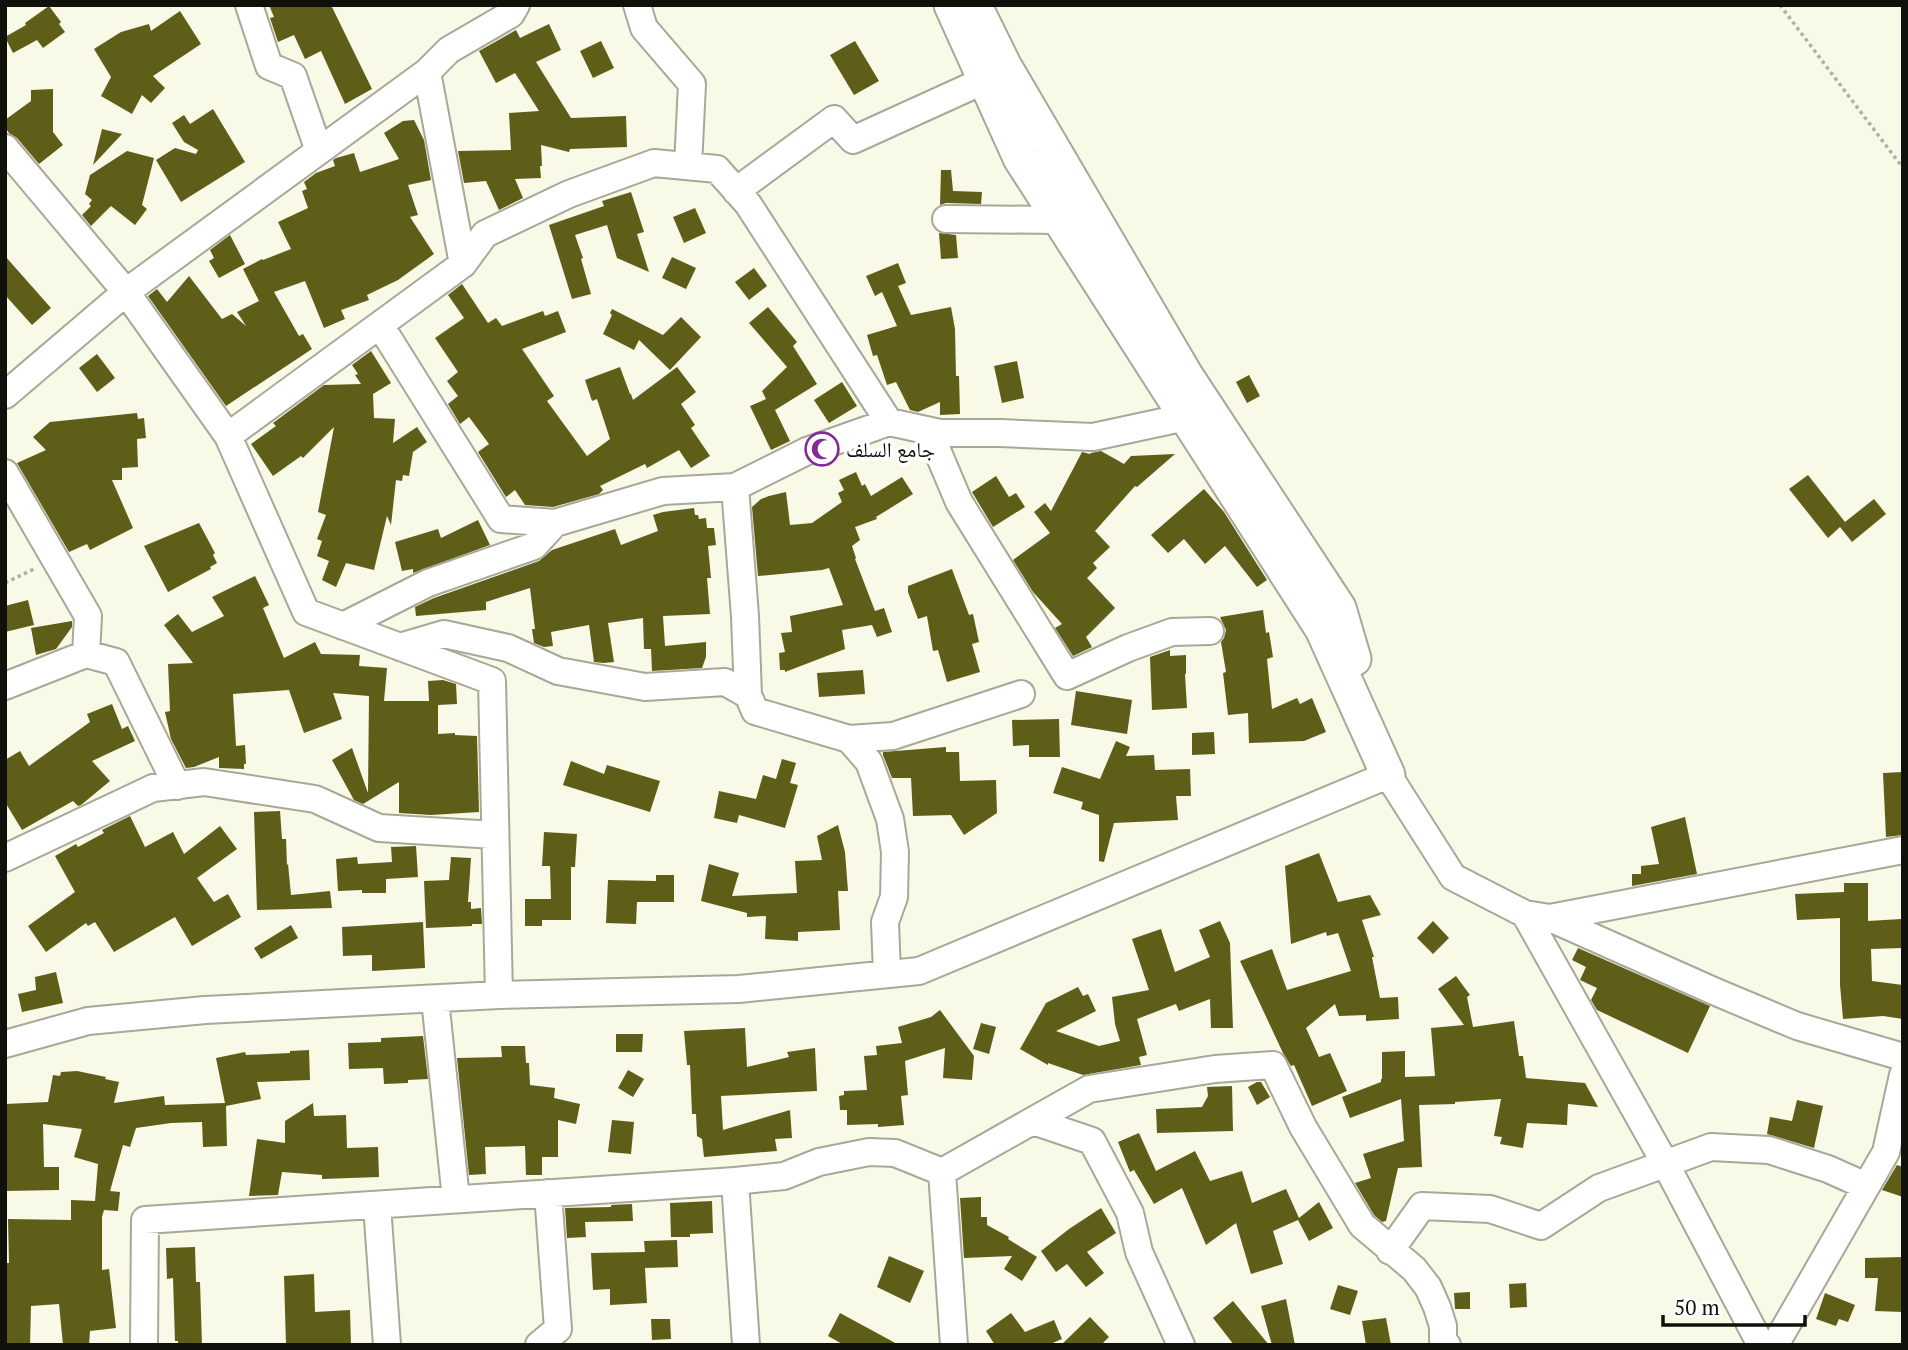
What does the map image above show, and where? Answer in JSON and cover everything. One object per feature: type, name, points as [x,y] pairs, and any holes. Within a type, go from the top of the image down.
[{"type":"main road","points":[[951,5],[1020,158],[1322,629],[1388,775]]},
{"type":"main road","points":[[975,5],[1004,65],[1187,377],[1339,608],[1388,775]]},
{"type":"street","points":[[249,5],[269,66],[293,76],[319,151]]},
{"type":"street","points":[[5,395],[126,292],[427,72],[449,50],[511,14],[516,5]]},
{"type":"street","points":[[637,5],[644,28],[692,84],[688,166]]},
{"type":"street","points":[[427,72],[463,264]]},
{"type":"street","points":[[736,191],[834,119],[853,140],[985,80]]},
{"type":"street","points":[[5,148],[126,292],[228,436],[306,612],[492,681],[499,995]]},
{"type":"street","points":[[228,436],[463,264],[485,234],[569,194],[654,163],[717,169],[748,204],[889,422]]},
{"type":"street","points":[[946,219],[1059,219]]},
{"type":"street","points":[[380,324],[501,519],[555,523],[663,491],[735,486],[807,451],[889,422],[940,433],[1093,437],[1186,417]]},
{"type":"street","points":[[929,430],[959,502],[1067,676],[1128,648],[1172,632],[1210,631]]},
{"type":"street","points":[[5,473],[88,616],[86,654]]},
{"type":"street","points":[[735,486],[748,695],[755,711],[849,739],[893,736],[1021,694]]},
{"type":"street","points":[[344,626],[428,583],[534,546],[555,523]]},
{"type":"street","points":[[400,647],[444,634],[508,648],[558,671],[645,687],[725,682],[748,695]]},
{"type":"street","points":[[5,685],[86,654],[116,662],[177,786]]},
{"type":"street","points":[[849,739],[869,762],[890,819],[895,852],[894,897],[885,922],[887,974]]},
{"type":"street","points":[[5,1044],[88,1021],[205,1010],[499,995],[738,989],[919,971],[1388,775],[1454,877],[1538,916],[1797,1026],[1903,1057]]},
{"type":"street","points":[[5,858],[153,788],[204,782],[315,799],[379,828],[495,835]]},
{"type":"street","points":[[1538,916],[1903,850]]},
{"type":"street","points":[[1538,916],[1762,1345]]},
{"type":"street","points":[[435,999],[456,1199]]},
{"type":"street","points":[[942,1172],[1089,1089],[1215,1069],[1273,1065],[1304,1126],[1362,1225],[1413,1269],[1428,1287],[1437,1307],[1443,1326],[1443,1340],[1447,1345]]},
{"type":"street","points":[[1775,1345],[1886,1152],[1903,1075]]},
{"type":"street","points":[[1033,1121],[1092,1141],[1130,1213],[1139,1252],[1181,1345]]},
{"type":"street","points":[[1390,1251],[1422,1206],[1490,1209],[1541,1226],[1599,1188],[1711,1147],[1769,1150],[1828,1169],[1866,1186]]},
{"type":"street","points":[[144,1345],[145,1220],[734,1181],[784,1176],[818,1161],[869,1152],[895,1153],[942,1172]]},
{"type":"street","points":[[942,1172],[954,1345]]},
{"type":"street","points":[[734,1181],[746,1345]]},
{"type":"street","points":[[539,1345],[558,1329],[548,1193]]},
{"type":"street","points":[[377,1205],[387,1345]]},
{"type":"path","points":[[1780,5],[1903,168]]},
{"type":"path","points":[[5,583],[55,559]]},
{"type":"building","points":[[269,5],[331,5],[372,89],[345,104],[321,51],[305,59],[294,35],[278,42],[270,18],[274,17]]},
{"type":"building","points":[[49,6],[65,32],[43,48],[37,40],[13,53],[5,37],[26,25],[25,23]]},
{"type":"building","points":[[180,11],[201,44],[153,76],[165,88],[151,103],[142,95],[132,114],[101,96],[111,77],[94,49],[121,32],[149,24],[151,31]]},
{"type":"building","points":[[549,24],[561,50],[536,62],[571,118],[626,116],[627,147],[570,149],[569,152],[541,145],[541,178],[515,179],[523,198],[499,210],[486,181],[464,183],[458,151],[511,150],[509,113],[539,111],[515,73],[496,83],[479,51],[516,30],[520,38]]},
{"type":"building","points":[[601,41],[614,68],[593,78],[580,51]]},
{"type":"building","points":[[855,41],[879,81],[854,95],[830,55]]},
{"type":"building","points":[[53,89],[53,132],[63,145],[39,164],[17,138],[9,133],[5,120],[31,101],[31,90]]},
{"type":"building","points":[[213,109],[245,162],[181,202],[156,160],[175,148],[196,154],[198,150],[184,142],[172,123],[184,115],[190,124]]},
{"type":"building","points":[[414,120],[424,140],[431,180],[408,185],[418,215],[410,217],[434,254],[398,280],[367,295],[369,300],[341,310],[345,319],[324,328],[305,281],[274,292],[299,336],[303,334],[312,349],[226,406],[148,296],[157,289],[167,302],[189,276],[222,319],[232,314],[246,326],[237,312],[259,301],[243,269],[291,249],[278,222],[308,208],[302,191],[307,189],[304,182],[316,173],[335,166],[333,160],[336,158],[354,153],[360,172],[399,159],[384,133],[403,121]]},
{"type":"building","points":[[102,129],[122,134],[93,165]]},
{"type":"building","points":[[127,151],[154,158],[142,205],[147,209],[135,225],[111,206],[91,226],[82,215],[91,206],[89,204],[92,200],[85,194],[90,175]]},
{"type":"building","points":[[941,170],[951,170],[953,191],[982,192],[981,204],[940,205]]},
{"type":"building","points":[[631,192],[644,232],[637,234],[649,272],[617,258],[607,225],[575,235],[591,294],[572,299],[549,225],[604,206],[602,201]]},
{"type":"building","points":[[695,208],[706,233],[684,243],[673,217]]},
{"type":"building","points":[[939,233],[956,235],[958,258],[941,259]]},
{"type":"building","points":[[230,235],[245,264],[219,278],[209,261],[214,258],[210,250]]},
{"type":"building","points":[[5,256],[51,308],[32,325],[5,295]]},
{"type":"building","points":[[672,257],[696,268],[686,289],[662,278]]},
{"type":"building","points":[[898,263],[906,283],[898,286],[911,315],[951,307],[955,329],[956,376],[959,376],[960,414],[940,415],[940,402],[918,412],[910,410],[896,382],[887,385],[877,355],[873,356],[867,335],[897,326],[882,292],[875,296],[866,276]]},
{"type":"building","points":[[754,268],[767,286],[749,300],[735,282]]},
{"type":"building","points":[[462,284],[488,323],[496,318],[502,326],[543,311],[545,316],[558,311],[566,332],[522,349],[554,396],[547,401],[587,456],[610,439],[597,399],[592,401],[585,380],[620,367],[633,400],[677,367],[696,392],[681,404],[695,425],[691,428],[710,456],[691,468],[679,450],[647,468],[645,464],[600,486],[603,490],[599,494],[553,507],[525,505],[515,490],[506,497],[478,452],[489,444],[469,417],[460,424],[448,404],[458,396],[447,381],[458,372],[435,338],[464,318],[448,295]]},
{"type":"building","points":[[768,307],[797,342],[793,346],[817,384],[775,410],[790,441],[771,450],[750,406],[766,399],[762,391],[787,367],[749,323]]},
{"type":"building","points":[[612,309],[663,335],[681,317],[701,337],[670,370],[639,340],[634,350],[603,334]]},
{"type":"building","points":[[371,351],[391,383],[373,394],[374,418],[395,419],[393,443],[417,427],[427,442],[413,452],[409,476],[403,475],[402,481],[396,480],[391,525],[387,516],[374,570],[346,563],[336,587],[322,580],[329,561],[317,556],[322,541],[317,539],[326,515],[318,512],[334,427],[303,458],[301,456],[273,476],[251,444],[276,426],[273,423],[324,385],[361,384],[352,365]]},
{"type":"building","points":[[97,354],[115,378],[97,392],[79,368]]},
{"type":"building","points":[[1017,361],[1024,398],[1002,403],[994,366]]},
{"type":"building","points":[[1249,375],[1260,396],[1247,403],[1236,382]]},
{"type":"building","points":[[842,382],[857,406],[829,423],[814,400]]},
{"type":"building","points":[[137,413],[138,419],[144,418],[146,438],[137,439],[138,467],[122,468],[122,480],[112,480],[133,528],[90,550],[87,544],[69,552],[17,463],[46,450],[33,437],[50,422]]},
{"type":"building","points":[[1101,451],[1124,464],[1131,456],[1175,454],[1135,486],[1095,531],[1110,547],[1093,563],[1097,568],[1087,578],[1115,608],[1086,637],[1092,647],[1073,656],[1055,628],[1062,624],[1033,592],[1013,560],[1050,533],[1034,512],[1045,503],[1051,511],[1082,452],[1090,454]]},
{"type":"building","points":[[856,472],[862,486],[865,484],[871,496],[902,477],[913,494],[876,517],[877,519],[855,527],[860,540],[852,546],[875,611],[884,608],[892,632],[877,637],[872,625],[842,630],[845,649],[785,672],[780,670],[779,653],[785,652],[781,633],[792,632],[790,616],[843,605],[829,568],[758,576],[752,507],[761,499],[786,492],[790,525],[812,523],[842,502],[838,493],[844,490],[839,480]]},
{"type":"building","points":[[1808,475],[1845,522],[1874,499],[1886,514],[1852,542],[1840,527],[1828,538],[1789,489]]},
{"type":"building","points":[[996,476],[1009,497],[1016,493],[1025,507],[993,527],[972,492]]},
{"type":"building","points":[[1204,489],[1224,512],[1267,580],[1257,587],[1225,546],[1205,564],[1184,539],[1168,553],[1151,535]]},
{"type":"building","points":[[694,508],[699,519],[706,518],[707,528],[714,528],[716,545],[708,546],[710,614],[663,616],[665,646],[706,642],[706,657],[702,668],[652,671],[651,649],[644,649],[643,618],[608,623],[614,662],[594,662],[589,625],[551,632],[553,646],[544,647],[534,643],[530,588],[486,602],[486,610],[416,616],[415,607],[539,561],[552,550],[615,529],[621,545],[658,531],[653,515]]},
{"type":"building","points":[[478,520],[490,545],[413,573],[413,569],[402,571],[395,542],[438,529],[441,538]]},
{"type":"building","points":[[199,523],[215,553],[213,555],[217,563],[210,567],[211,569],[168,592],[144,546]]},
{"type":"building","points":[[952,569],[969,615],[973,614],[979,642],[972,644],[980,672],[947,682],[938,650],[933,651],[927,616],[918,619],[908,586]]},
{"type":"building","points":[[255,576],[269,605],[263,608],[284,658],[315,642],[321,654],[360,655],[359,666],[387,668],[384,701],[429,701],[428,681],[443,680],[456,684],[457,704],[438,705],[438,734],[477,736],[479,812],[431,815],[399,813],[399,782],[363,804],[354,800],[332,760],[352,748],[368,793],[369,696],[333,693],[342,719],[304,733],[289,690],[233,694],[236,746],[245,745],[244,769],[219,768],[219,757],[186,768],[171,739],[165,712],[170,711],[168,664],[193,663],[164,625],[178,614],[192,632],[224,616],[212,597]]},
{"type":"building","points":[[28,600],[34,625],[5,632],[5,606]]},
{"type":"building","points":[[1263,610],[1273,657],[1267,659],[1272,709],[1297,698],[1300,704],[1312,698],[1326,732],[1304,741],[1249,743],[1248,713],[1228,715],[1223,673],[1226,672],[1221,642],[1226,630],[1220,617]]},
{"type":"building","points":[[72,621],[72,627],[56,649],[36,655],[31,628]]},
{"type":"building","points":[[1170,650],[1170,656],[1186,655],[1187,708],[1152,710],[1150,657]]},
{"type":"building","points":[[863,670],[865,694],[819,697],[817,673]]},
{"type":"building","points":[[1076,691],[1132,700],[1127,734],[1071,725]]},
{"type":"building","points":[[112,704],[122,729],[128,726],[135,741],[92,761],[110,781],[81,805],[78,806],[73,801],[22,830],[5,802],[5,760],[20,751],[29,766],[90,722],[87,714]]},
{"type":"building","points":[[1059,719],[1060,757],[1029,757],[1029,745],[1013,746],[1012,720]]},
{"type":"building","points":[[1214,732],[1215,754],[1192,755],[1192,733]]},
{"type":"building","points":[[1116,741],[1130,747],[1126,756],[1154,755],[1155,770],[1190,769],[1191,796],[1176,796],[1178,820],[1114,823],[1104,862],[1099,861],[1099,815],[1081,809],[1083,802],[1053,793],[1062,767],[1100,779]]},
{"type":"building","points":[[946,747],[946,752],[959,752],[960,781],[996,780],[997,813],[964,835],[951,815],[913,816],[911,778],[892,778],[883,755],[883,752]]},
{"type":"building","points":[[782,759],[796,763],[790,783],[798,785],[785,828],[739,815],[737,823],[714,818],[719,791],[756,799],[763,775],[776,779]]},
{"type":"building","points":[[571,761],[604,774],[607,765],[660,781],[650,812],[563,785]]},
{"type":"building","points":[[1903,772],[1903,835],[1886,837],[1883,773]]},
{"type":"building","points":[[280,811],[282,839],[286,839],[291,895],[330,891],[332,908],[257,910],[254,812]]},
{"type":"building","points":[[130,816],[145,847],[173,832],[184,854],[220,826],[237,849],[197,878],[214,902],[228,894],[241,917],[192,946],[175,917],[114,952],[95,922],[88,926],[86,923],[46,952],[28,926],[75,892],[55,856],[76,844],[78,847],[104,833],[102,830]]},
{"type":"building","points":[[1685,817],[1697,874],[1632,886],[1632,874],[1641,874],[1641,866],[1659,864],[1651,827]]},
{"type":"building","points":[[838,825],[845,852],[848,891],[838,891],[840,930],[798,932],[798,941],[765,939],[766,916],[747,917],[747,913],[701,901],[709,864],[739,873],[732,896],[797,893],[795,861],[822,860],[817,836]]},
{"type":"building","points":[[544,832],[577,834],[575,867],[571,867],[571,920],[542,920],[542,926],[525,926],[525,899],[551,899],[550,866],[542,866]]},
{"type":"building","points":[[416,846],[418,877],[386,879],[386,893],[338,891],[336,859],[357,857],[358,864],[392,862],[391,847]]},
{"type":"building","points":[[1319,853],[1338,902],[1370,895],[1381,915],[1362,920],[1374,957],[1380,998],[1398,997],[1399,1019],[1366,1021],[1366,1015],[1339,1016],[1335,1004],[1306,1028],[1319,1057],[1330,1053],[1347,1091],[1312,1106],[1294,1065],[1291,1066],[1283,1053],[1240,961],[1272,949],[1287,990],[1351,971],[1338,933],[1327,936],[1326,932],[1291,944],[1285,866]]},
{"type":"building","points":[[451,857],[471,858],[468,902],[471,902],[471,909],[481,908],[482,924],[426,928],[424,881],[449,880]]},
{"type":"building","points":[[656,875],[674,875],[674,902],[637,902],[636,924],[606,923],[608,880],[656,881]]},
{"type":"building","points":[[1844,883],[1868,883],[1868,921],[1901,919],[1902,948],[1871,949],[1872,981],[1903,985],[1903,1019],[1883,1016],[1843,1019],[1840,918],[1797,920],[1795,894],[1844,892]]},
{"type":"building","points":[[1220,921],[1230,943],[1233,1028],[1211,1028],[1210,999],[1179,1011],[1176,1004],[1137,1019],[1147,1055],[1139,1057],[1141,1065],[1083,1075],[1048,1065],[1020,1049],[1046,1003],[1078,987],[1083,996],[1088,994],[1096,1011],[1056,1031],[1099,1046],[1120,1041],[1112,997],[1149,990],[1132,939],[1161,929],[1175,972],[1210,957],[1199,930]]},
{"type":"building","points":[[1433,921],[1449,938],[1433,954],[1417,938]]},
{"type":"building","points":[[423,922],[425,968],[372,971],[372,955],[343,956],[342,927]]},
{"type":"building","points":[[291,925],[298,938],[261,959],[254,948]]},
{"type":"building","points":[[1578,948],[1710,1006],[1688,1053],[1597,1010],[1591,1000],[1597,988],[1580,980],[1586,967],[1572,960]]},
{"type":"building","points":[[56,972],[63,1003],[22,1012],[18,994],[36,990],[35,977]]},
{"type":"building","points":[[1456,976],[1470,995],[1467,997],[1473,1027],[1514,1021],[1519,1056],[1523,1056],[1526,1078],[1585,1083],[1598,1107],[1568,1104],[1567,1125],[1527,1123],[1523,1148],[1500,1144],[1502,1137],[1494,1136],[1501,1099],[1419,1105],[1422,1167],[1398,1168],[1386,1221],[1382,1222],[1374,1215],[1355,1183],[1371,1178],[1363,1154],[1404,1141],[1401,1099],[1350,1118],[1342,1097],[1381,1082],[1382,1052],[1405,1051],[1405,1077],[1435,1076],[1431,1028],[1464,1025],[1438,989]]},
{"type":"building","points":[[940,1010],[974,1056],[972,1080],[943,1078],[945,1048],[905,1061],[908,1095],[901,1096],[904,1125],[847,1125],[847,1110],[840,1110],[839,1096],[844,1095],[844,1091],[867,1090],[864,1056],[877,1055],[876,1046],[902,1043],[898,1027],[931,1017]]},
{"type":"building","points":[[981,1023],[996,1027],[989,1054],[973,1049]]},
{"type":"building","points":[[745,1028],[747,1067],[789,1057],[787,1052],[815,1048],[817,1091],[721,1096],[723,1130],[790,1110],[792,1138],[775,1139],[777,1151],[704,1157],[702,1139],[697,1136],[696,1114],[692,1114],[690,1065],[687,1065],[684,1031]]},
{"type":"building","points":[[616,1034],[643,1034],[642,1052],[616,1052]]},
{"type":"building","points":[[423,1036],[428,1079],[384,1084],[383,1068],[349,1069],[348,1043]]},
{"type":"building","points":[[501,1046],[525,1046],[530,1085],[555,1088],[554,1098],[580,1104],[576,1124],[558,1120],[558,1157],[542,1157],[542,1175],[526,1175],[525,1146],[485,1147],[486,1174],[469,1175],[457,1058],[502,1057]]},
{"type":"building","points":[[309,1050],[310,1080],[257,1082],[261,1099],[226,1106],[227,1146],[203,1147],[202,1122],[136,1128],[130,1147],[123,1145],[110,1191],[120,1192],[118,1211],[104,1210],[102,1217],[102,1270],[109,1269],[116,1328],[90,1331],[89,1345],[63,1345],[59,1304],[31,1306],[30,1345],[5,1345],[8,1219],[71,1220],[71,1200],[95,1201],[98,1164],[74,1157],[82,1129],[43,1124],[44,1167],[59,1167],[59,1190],[5,1191],[5,1104],[48,1102],[53,1075],[60,1076],[61,1072],[77,1071],[119,1082],[114,1103],[164,1096],[165,1105],[225,1103],[216,1058],[245,1052],[246,1055]]},
{"type":"building","points":[[628,1070],[644,1079],[633,1097],[618,1088]]},
{"type":"building","points":[[1261,1082],[1270,1097],[1257,1105],[1248,1087]]},
{"type":"building","points":[[1232,1086],[1233,1131],[1157,1133],[1156,1109],[1202,1107],[1208,1096],[1207,1087]]},
{"type":"building","points":[[1797,1100],[1823,1106],[1814,1148],[1767,1134],[1770,1117],[1792,1121]]},
{"type":"building","points":[[313,1103],[314,1116],[346,1115],[347,1148],[378,1147],[379,1177],[322,1179],[322,1175],[282,1172],[278,1195],[249,1196],[257,1139],[285,1143],[285,1121]]},
{"type":"building","points":[[612,1120],[634,1122],[631,1154],[608,1152]]},
{"type":"building","points":[[1139,1133],[1156,1171],[1195,1151],[1210,1181],[1242,1171],[1252,1203],[1286,1189],[1299,1218],[1319,1202],[1333,1228],[1309,1241],[1298,1220],[1273,1231],[1283,1264],[1251,1274],[1236,1223],[1206,1245],[1182,1188],[1154,1204],[1134,1170],[1130,1172],[1118,1142]]},
{"type":"building","points":[[1897,1165],[1903,1167],[1903,1197],[1882,1190]]},
{"type":"building","points":[[981,1197],[981,1217],[987,1217],[987,1225],[1037,1257],[1022,1281],[1004,1269],[1012,1256],[964,1258],[960,1198]]},
{"type":"building","points":[[712,1201],[713,1233],[671,1237],[670,1203]]},
{"type":"building","points":[[632,1204],[633,1221],[585,1222],[586,1237],[567,1238],[565,1208]]},
{"type":"building","points":[[1101,1208],[1116,1233],[1087,1252],[1104,1273],[1086,1287],[1067,1264],[1056,1272],[1041,1251]]},
{"type":"building","points":[[677,1240],[678,1267],[645,1268],[647,1303],[610,1305],[610,1289],[593,1290],[591,1253],[645,1252],[644,1241]]},
{"type":"building","points":[[195,1247],[196,1282],[200,1282],[202,1345],[178,1345],[178,1341],[175,1341],[173,1278],[167,1279],[166,1248]]},
{"type":"building","points":[[889,1256],[924,1271],[910,1303],[877,1287]]},
{"type":"building","points":[[1903,1257],[1903,1312],[1875,1311],[1878,1278],[1865,1278],[1865,1258]]},
{"type":"building","points":[[314,1274],[315,1312],[350,1310],[351,1345],[286,1345],[284,1276]]},
{"type":"building","points":[[1526,1283],[1527,1307],[1510,1308],[1509,1284]]},
{"type":"building","points":[[1338,1285],[1358,1291],[1350,1315],[1330,1309]]},
{"type":"building","points":[[1470,1292],[1470,1309],[1455,1309],[1454,1293]]},
{"type":"building","points":[[1825,1293],[1855,1305],[1848,1322],[1839,1319],[1836,1326],[1816,1319]]},
{"type":"building","points":[[1286,1299],[1295,1345],[1272,1345],[1261,1306]]},
{"type":"building","points":[[1233,1301],[1269,1345],[1234,1345],[1213,1318]]},
{"type":"building","points":[[840,1313],[899,1345],[844,1345],[828,1336]]},
{"type":"building","points":[[1011,1313],[1025,1332],[1054,1320],[1062,1339],[1048,1345],[995,1345],[986,1331]]},
{"type":"building","points":[[1090,1317],[1109,1337],[1101,1345],[1061,1345]]},
{"type":"building","points":[[1386,1318],[1391,1345],[1366,1345],[1362,1321]]},
{"type":"building","points":[[651,1319],[670,1319],[671,1339],[652,1340]]},
{"type":"place","name":"جامع السلف","points":[[822,449]]}]
